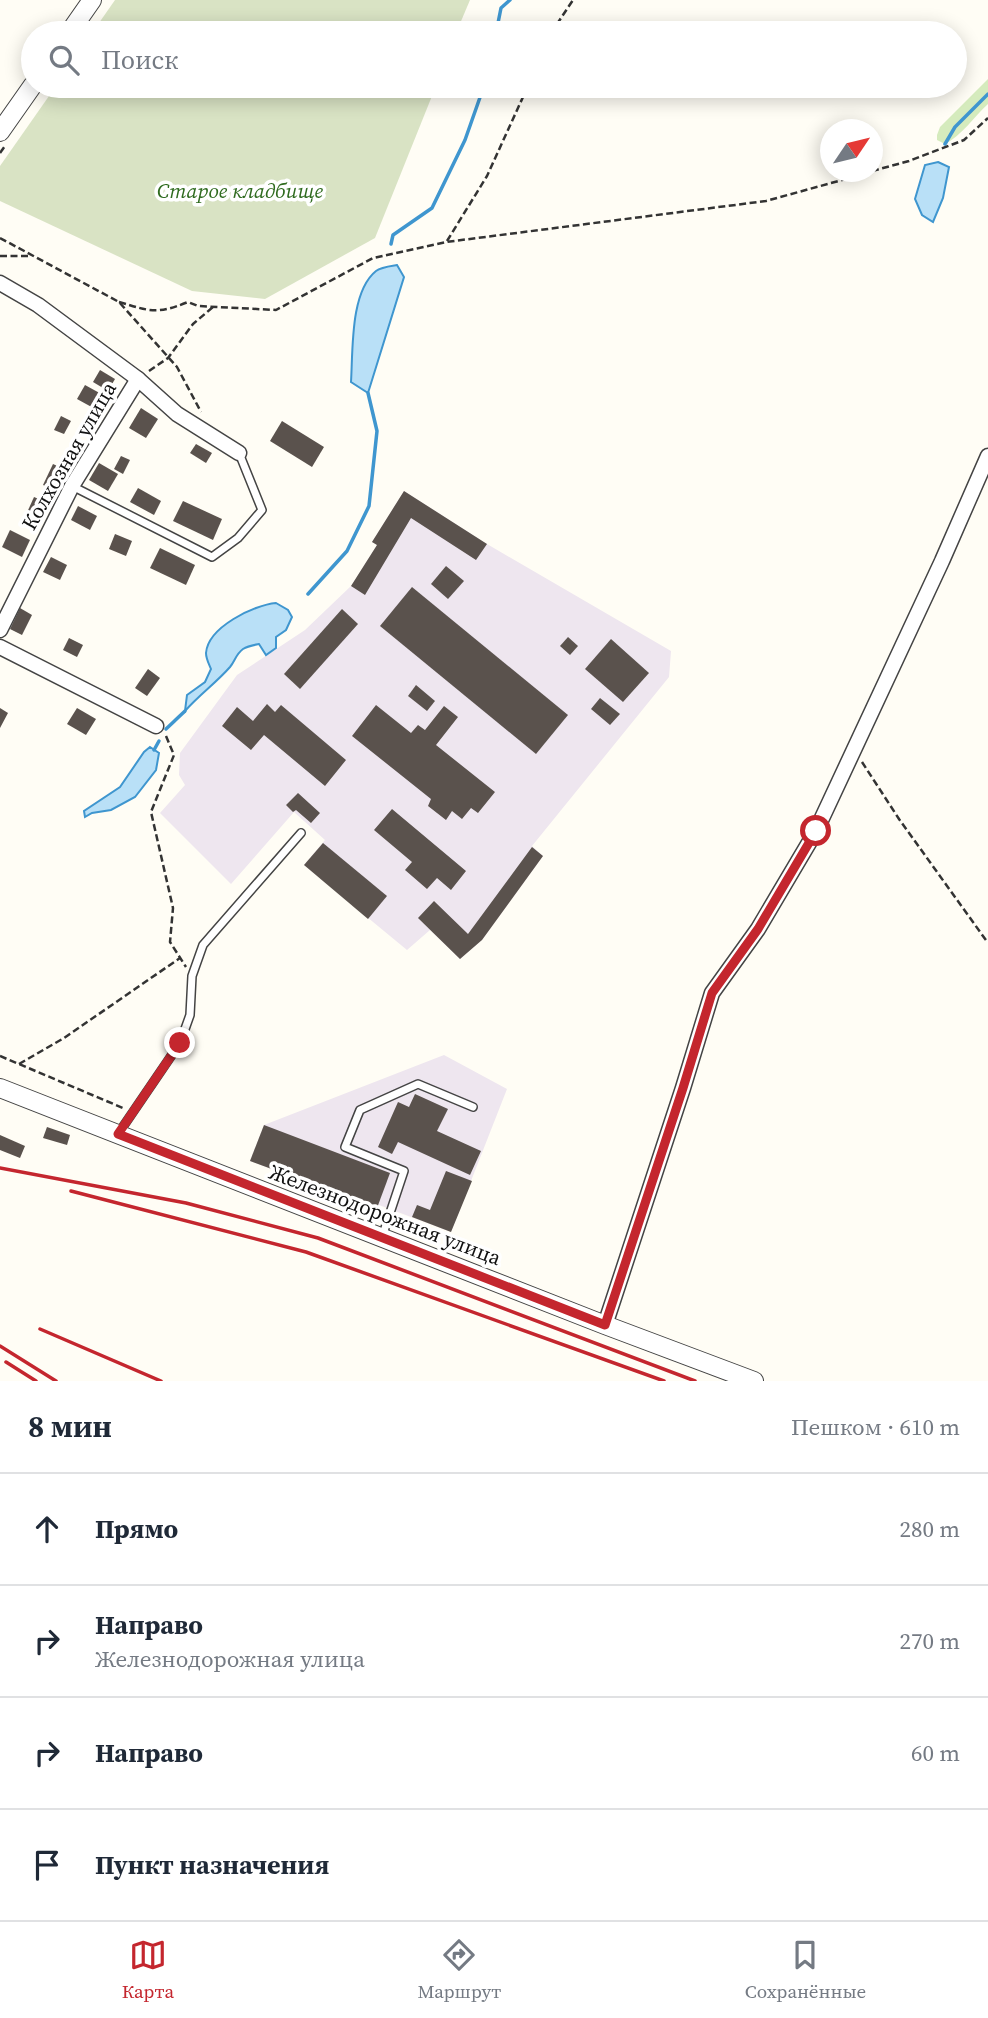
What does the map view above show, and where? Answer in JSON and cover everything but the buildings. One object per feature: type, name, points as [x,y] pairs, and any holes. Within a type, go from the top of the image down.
[{"type":"street","points":[[77,21],[92,0]]},
{"type":"street","points":[[0,132],[24,98]]},
{"type":"street","points":[[0,283],[38,305],[138,379],[177,414],[239,453]]},
{"type":"street","name":"Колхозная улица","points":[[0,630],[72,486],[138,379]]},
{"type":"street","points":[[605,1325],[712,993],[758,929],[816,831],[988,456]]},
{"type":"street","points":[[0,647],[156,726]]},
{"type":"street","name":"Железнодорожная улица","points":[[0,1088],[754,1381]]},
{"type":"lane","points":[[72,486],[212,557],[238,538],[262,510],[239,453]]},
{"type":"lane","points":[[118,1134],[180,1043],[190,1015],[192,976],[202,945],[301,833]]},
{"type":"lane","points":[[382,1238],[404,1171],[345,1147],[360,1110],[418,1084],[473,1107]]},
{"type":"path","points":[[559,21],[573,0]]},
{"type":"path","points":[[446,242],[487,176],[523,98]]},
{"type":"path","points":[[883,168],[964,140],[988,118]]},
{"type":"path","points":[[0,238],[118,302],[147,310],[167,311],[188,302],[198,306],[276,310],[373,258],[446,242],[766,201],[833,182]]},
{"type":"path","points":[[0,256],[33,256]]},
{"type":"path","points":[[118,302],[177,367],[201,414]]},
{"type":"path","points":[[138,379],[169,358],[193,324],[213,307]]},
{"type":"path","points":[[156,726],[167,737],[174,755],[151,812],[173,908],[170,942],[192,976]]},
{"type":"path","points":[[854,750],[988,943]]},
{"type":"path","points":[[19,1064],[64,1038],[180,958]]},
{"type":"path","points":[[0,1056],[133,1112]]},
{"type":"shaded area","points":[[404,491],[487,544],[671,651],[669,677],[532,846],[543,856],[482,940],[460,959],[430,930],[407,950],[304,865],[325,840],[294,812],[231,884],[160,813],[185,785],[179,775],[180,753],[237,675],[305,630],[351,586],[377,545],[372,542]]},
{"type":"shaded area","points":[[444,1055],[507,1089],[451,1232],[250,1161],[264,1125]]},
{"type":"green space","points":[[115,0],[470,0],[461,21],[100,21]]},
{"type":"green space","points":[[988,79],[988,104],[951,141],[945,144],[937,140],[940,127]]},
{"type":"green space","name":"Старое кладбище","points":[[48,98],[431,98],[375,238],[265,299],[192,291],[0,201],[0,166]]},
{"type":"water","points":[[938,162],[949,167],[943,198],[933,222],[922,215],[915,199],[925,165]]},
{"type":"water","points":[[397,265],[404,277],[368,393],[351,382],[357,307],[361,293],[376,271]]},
{"type":"water","points":[[276,603],[288,610],[292,617],[286,630],[276,637],[276,648],[266,655],[259,644],[243,649],[225,673],[185,711],[187,695],[205,682],[211,669],[206,653],[215,634],[245,613]]},
{"type":"water","points":[[150,747],[159,753],[156,770],[135,797],[111,810],[85,817],[84,811],[120,787]]},
{"type":"waterway","points":[[498,21],[501,8],[510,0]]},
{"type":"waterway","points":[[945,144],[955,127],[988,94]]},
{"type":"waterway","points":[[391,244],[393,235],[432,208],[465,140],[480,98]]},
{"type":"waterway","points":[[308,594],[347,551],[369,506],[377,431],[368,393]]},
{"type":"waterway","points":[[166,729],[185,711]]},
{"type":"waterway","points":[[154,750],[159,741]]},
{"type":"railway","points":[[0,1168],[186,1203],[318,1238],[695,1381]]},
{"type":"railway","points":[[71,1191],[306,1252],[664,1381]]},
{"type":"railway","points":[[40,1329],[161,1381]]},
{"type":"railway","points":[[0,1346],[56,1381]]},
{"type":"railway","points":[[6,1362],[36,1381]]},
{"type":"route","points":[[180,1043],[118,1134],[605,1325],[712,993],[758,929],[816,831]]}]
